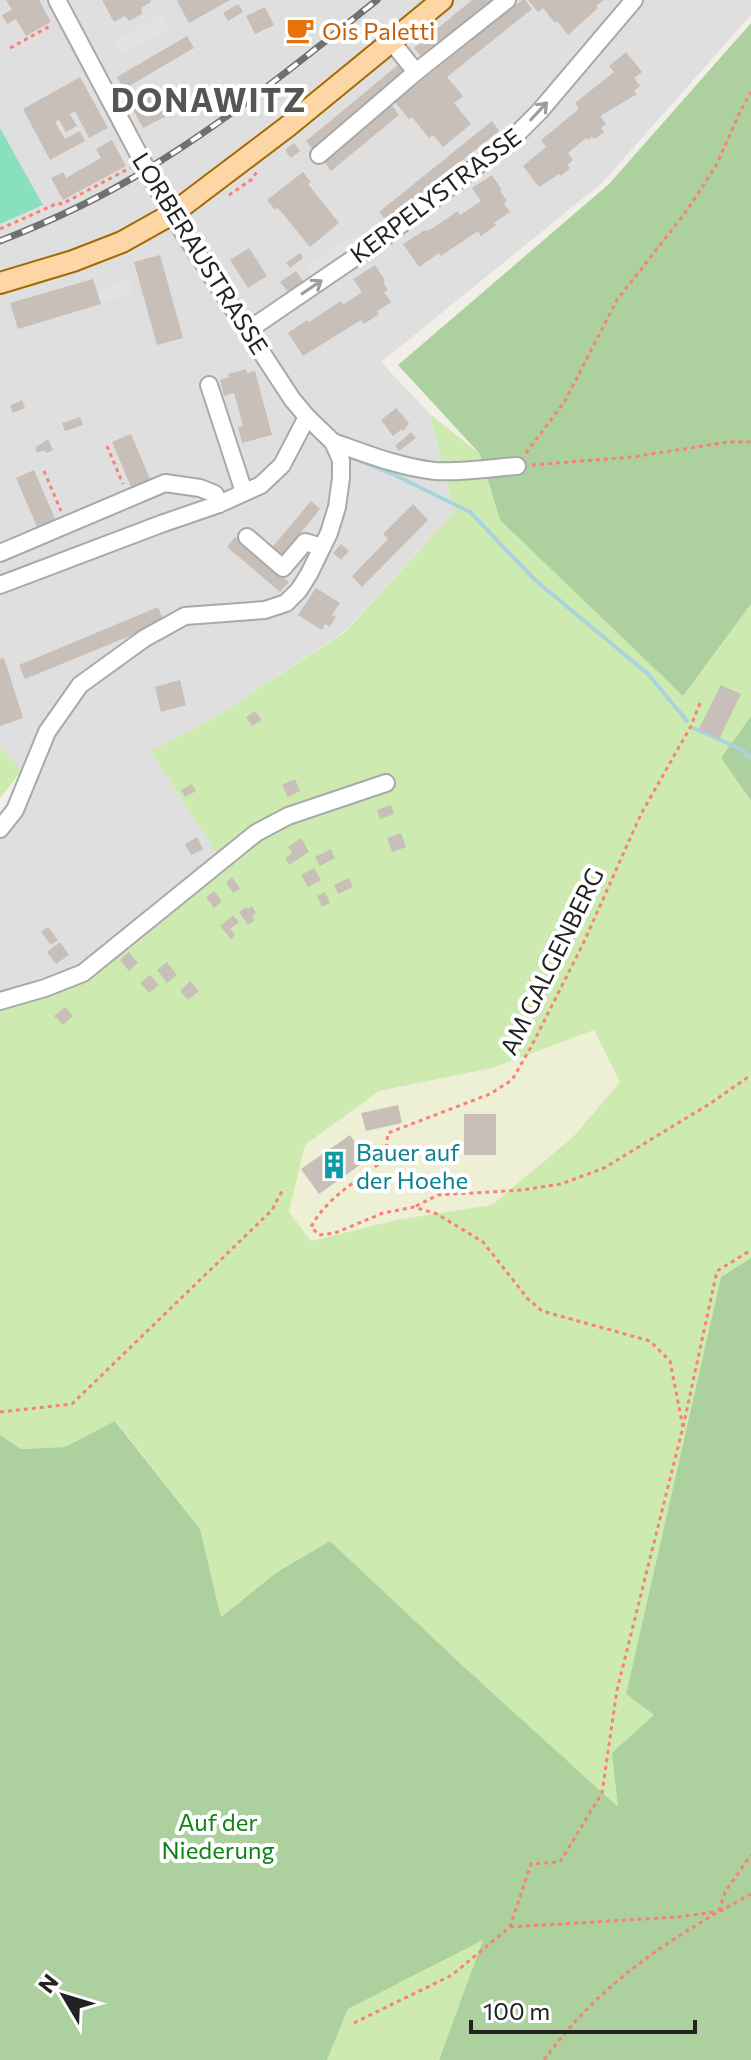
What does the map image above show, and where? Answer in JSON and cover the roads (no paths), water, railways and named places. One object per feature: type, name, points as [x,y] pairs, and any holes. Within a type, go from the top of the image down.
[{"type":"main road","points":[[0,283],[73,261],[122,242],[172,214],[265,145],[442,0]]},
{"type":"street","name":"LORBERAUSTRASSE","points":[[57,0],[172,214],[292,399],[333,442]]},
{"type":"street","points":[[319,155],[507,0]]},
{"type":"street","name":"KERPELYSTRASSE","points":[[247,331],[382,239],[513,138],[539,112],[634,0]]},
{"type":"street","points":[[391,41],[416,72]]},
{"type":"street","points":[[209,385],[244,492]]},
{"type":"street","points":[[0,585],[219,504],[261,485],[282,465],[307,417]]},
{"type":"street","points":[[333,442],[414,468],[439,471],[517,466]]},
{"type":"street","points":[[0,829],[15,810],[47,732],[80,685],[145,638],[185,616],[265,610],[286,603],[299,590],[322,547],[337,507],[341,460],[333,442]]},
{"type":"street","points":[[0,553],[165,483],[200,488],[215,494],[219,504]]},
{"type":"street","points":[[247,537],[283,568],[305,542],[322,547]]},
{"type":"street","points":[[0,1001],[83,973],[256,833],[288,816],[386,783]]},
{"type":"waterway","points":[[347,456],[395,475],[470,512],[535,580],[648,674],[687,721]]},
{"type":"waterway","points":[[693,728],[741,749],[751,758]]},
{"type":"railway","points":[[0,241],[95,199],[179,149],[266,88],[377,0]]},
{"type":"place","name":"Ois Paletti","points":[[300,30]]},
{"type":"place","name":"Bauer auf der Hoehe","points":[[334,1165]]},
{"type":"district","name":"DONAWITZ","points":[[209,99]]},
{"type":"park label","name":"Auf der Niederung","points":[[218,1835]]}]
